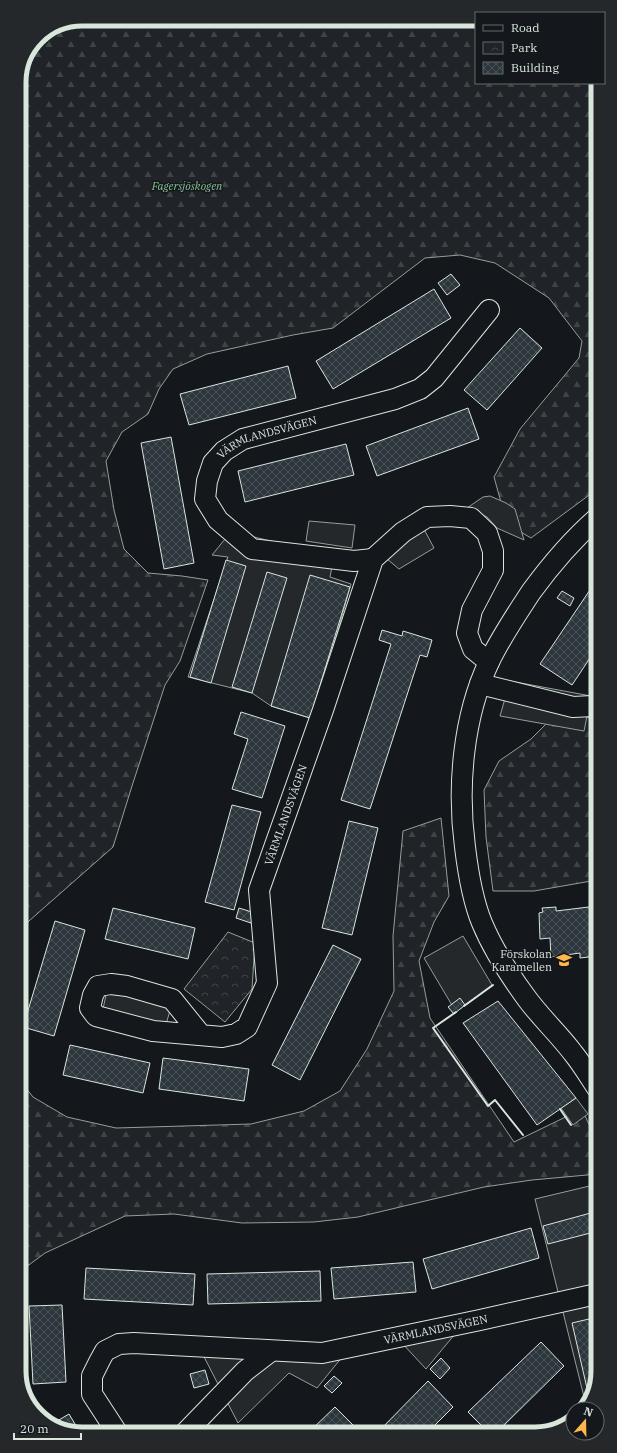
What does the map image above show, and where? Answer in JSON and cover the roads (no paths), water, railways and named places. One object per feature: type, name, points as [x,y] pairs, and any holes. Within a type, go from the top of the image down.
[{"type":"street","name":"VÄRMLANDSVÄGEN","points":[[373,559],[354,561],[252,549],[218,520],[205,499],[207,481],[213,463],[224,451],[243,439],[395,399],[420,389],[434,378],[489,310]]},
{"type":"street","name":"VÄRMLANDSVÄGEN","points":[[201,1035],[172,999],[127,986],[111,984],[98,986],[93,995],[90,1008],[96,1016],[153,1031],[222,1037],[236,1034],[247,1027],[268,983],[259,890],[323,710],[373,559],[402,532],[427,517],[450,516],[471,518],[487,533],[493,551],[493,570],[472,610],[468,633],[473,649],[489,662]]},
{"type":"street","points":[[591,523],[580,533],[547,571],[511,621],[489,662],[480,684],[470,719],[465,748],[461,805],[469,877],[482,922],[502,960],[525,996],[574,1053],[591,1079]]},
{"type":"street","points":[[480,684],[573,707],[591,706]]},
{"type":"street","name":"VÄRMLANDSVÄGEN","points":[[113,1427],[92,1394],[92,1376],[105,1352],[119,1344],[134,1343],[322,1353],[591,1295]]},
{"type":"street","points":[[191,1427],[245,1371],[271,1351]]},
{"type":"place","name":"Förskolan Karamellen","points":[[564,960]]},
{"type":"park label","name":"Fagersjöskogen","points":[[187,186]]}]
